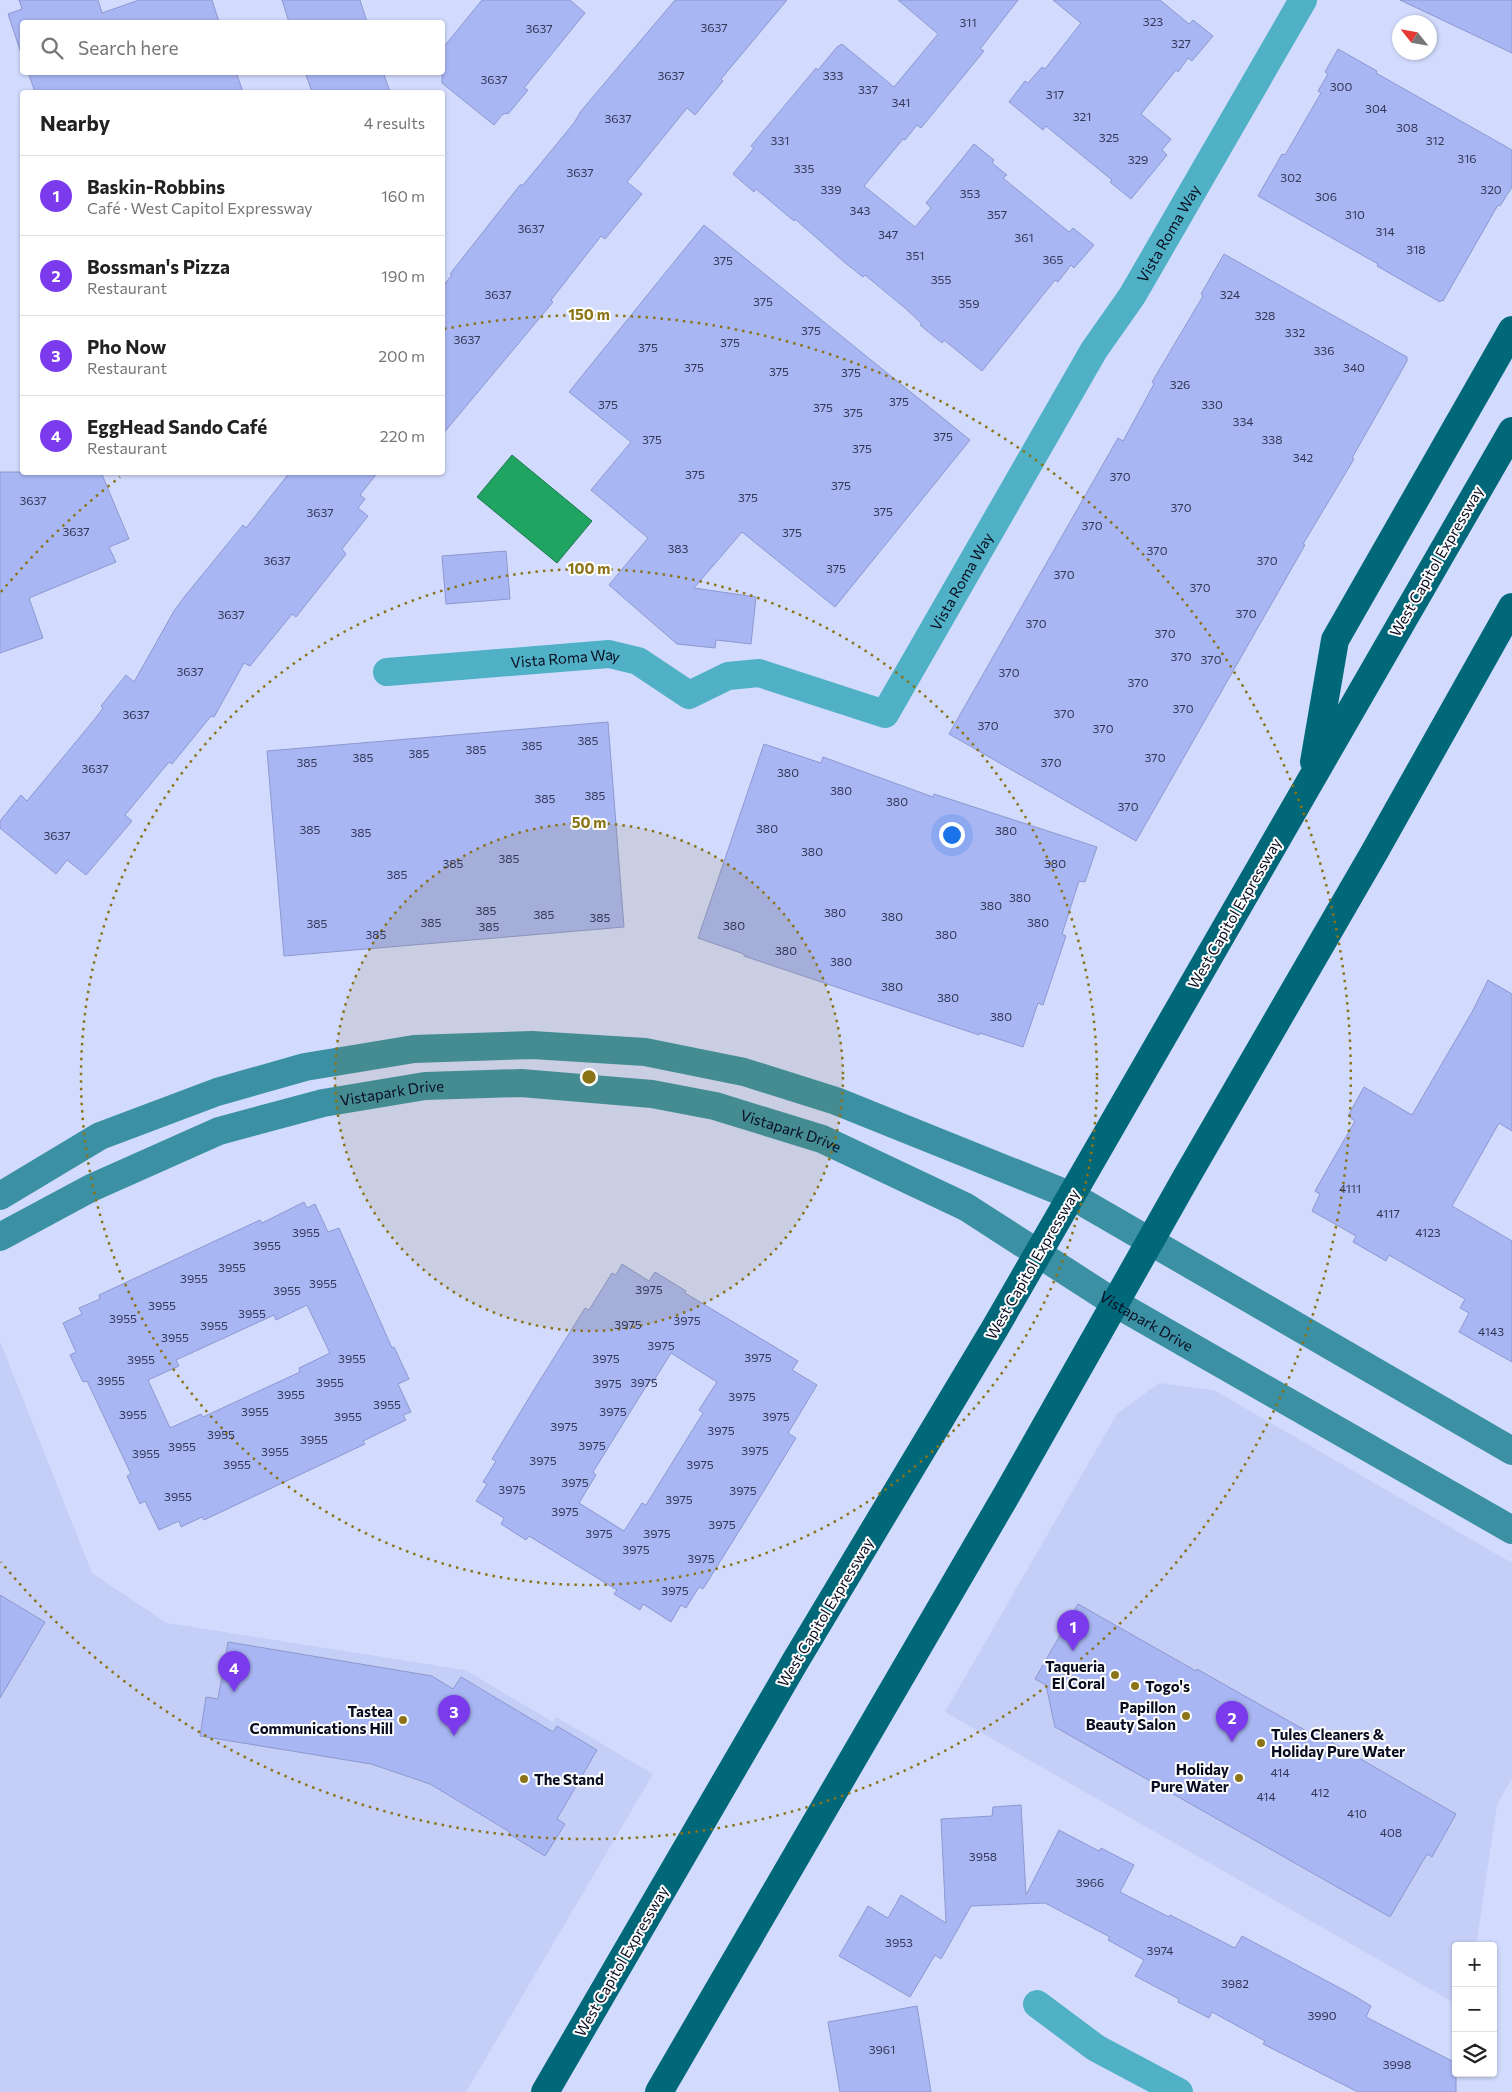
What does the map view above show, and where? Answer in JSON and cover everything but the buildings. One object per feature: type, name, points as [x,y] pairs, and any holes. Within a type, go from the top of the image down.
[{"type":"highway","points":[[1310,783],[1335,640],[1512,330]]},
{"type":"highway","name":"West Capitol Expressway","points":[[545,2092],[791,1669],[1072,1196],[1512,431]]},
{"type":"highway","points":[[659,2092],[934,1622],[1151,1240],[1375,852],[1512,607]]},
{"type":"street","name":"Vista Roma Way","points":[[387,672],[609,654],[638,661],[689,695],[728,676],[760,673],[885,714],[1094,350],[1132,296],[1302,0]]},
{"type":"street","points":[[0,1196],[100,1136],[217,1092],[305,1067],[414,1049],[532,1045],[645,1052],[744,1072],[836,1101],[1072,1196],[1151,1240],[1512,1451]]},
{"type":"street","name":"Vistapark Drive","points":[[0,1237],[90,1188],[218,1131],[323,1103],[425,1086],[521,1084],[652,1094],[715,1106],[822,1139],[966,1207],[1115,1303],[1512,1530]]},
{"type":"street","points":[[1037,2004],[1096,2048],[1179,2092]]},
{"type":"shaded area","points":[[512,455],[592,521],[557,563],[477,497]]},
{"type":"shaded area","points":[[0,1341],[92,1573],[167,1623],[465,1670],[553,1722],[556,1717],[653,1774],[466,2092],[0,2092]]},
{"type":"shaded area","points":[[1159,1383],[1214,1390],[1512,1563],[1512,1778],[1497,1805],[1477,1942],[1452,1942],[1452,2002],[945,1712],[1117,1414]]},
{"type":"place","name":"Baskin-Robbins","points":[[1073,1651]]},
{"type":"place","name":"Taqueria El Coral","points":[[1115,1675]]},
{"type":"place","name":"Togo's","points":[[1135,1686]]},
{"type":"place","name":"EggHead Sando Café","points":[[234,1692]]},
{"type":"place","name":"Papillon Beauty Salon","points":[[1186,1716]]},
{"type":"place","name":"Tastea Communications Hill","points":[[403,1720]]},
{"type":"place","name":"Pho Now","points":[[454,1736]]},
{"type":"place","name":"Bossman's Pizza","points":[[1232,1742]]},
{"type":"place","name":"Tules Cleaners & Holiday Pure Water","points":[[1261,1743]]},
{"type":"place","name":"Holiday Pure Water","points":[[1239,1778]]},
{"type":"place","name":"The Stand","points":[[524,1779]]}]
